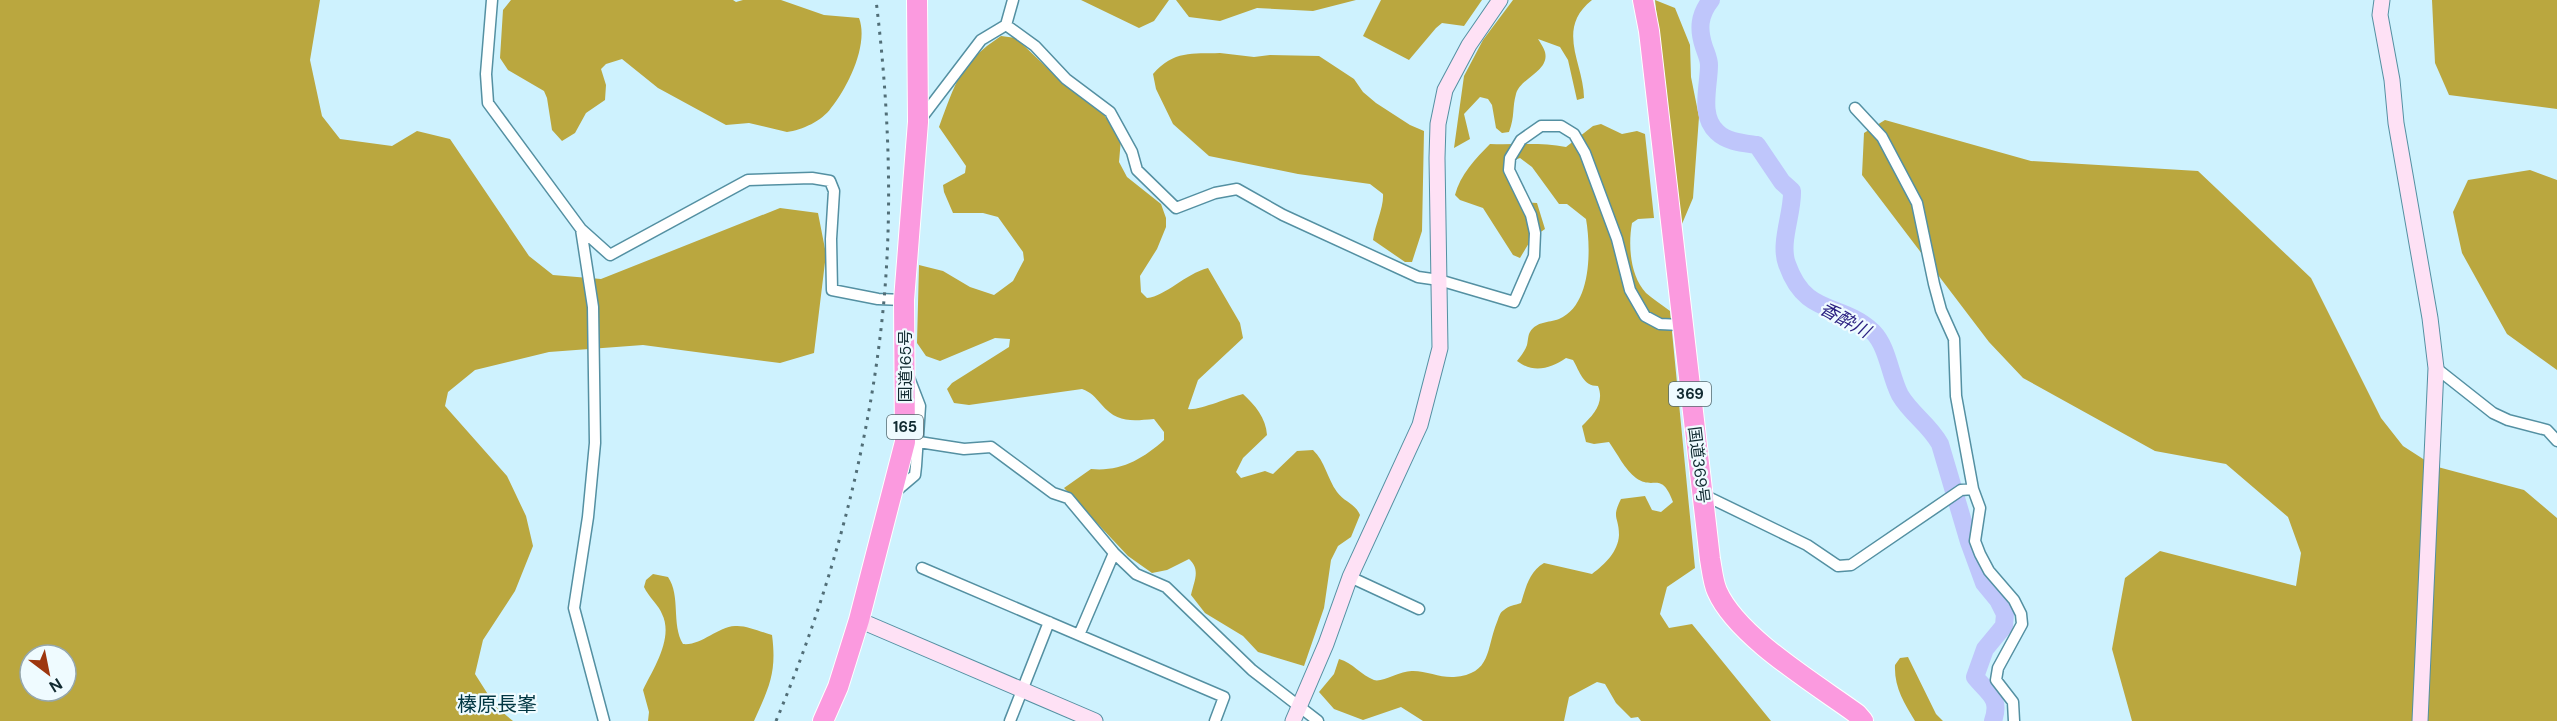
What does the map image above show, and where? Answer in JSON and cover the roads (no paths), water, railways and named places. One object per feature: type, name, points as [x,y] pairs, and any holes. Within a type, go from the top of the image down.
[{"type":"highway","name":"国道165号","points":[[824,721],[838,687],[859,620],[905,442],[904,300],[918,122],[917,0]]},
{"type":"highway","name":"国道369号","points":[[1643,0],[1649,31],[1681,325],[1710,559],[1717,590],[1729,611],[1746,632],[1857,714],[1863,721]]},
{"type":"street","points":[[492,0],[486,74],[488,103],[581,229],[610,255],[748,180],[812,178],[830,181],[834,191],[831,239],[832,290],[878,299],[904,300]]},
{"type":"street","points":[[918,122],[981,40],[1006,25],[1013,0]]},
{"type":"street","points":[[1293,721],[1350,577],[1420,425],[1440,348],[1438,124],[1445,90],[1469,45],[1500,0]]},
{"type":"street","points":[[2382,0],[2380,15],[2430,318],[2436,368],[2420,721]]},
{"type":"street","points":[[1006,25],[1035,46],[1066,79],[1110,112],[1132,152],[1137,170],[1176,208],[1215,193],[1237,189],[1283,215],[1418,277],[1439,280],[1514,302],[1534,256],[1535,233],[1531,215],[1509,170],[1510,158],[1521,140],[1541,126],[1561,126],[1574,134],[1585,153],[1617,239],[1630,290],[1640,308],[1645,316],[1660,324],[1681,325]]},
{"type":"street","points":[[1856,108],[1882,137],[1917,203],[1941,310],[1954,339],[1956,396],[1973,489],[1980,508],[1976,541],[1989,571],[2014,600],[2021,614],[2022,624],[1998,668],[1996,680],[2013,702],[2014,721]]},
{"type":"street","points":[[581,229],[593,307],[595,443],[588,517],[574,608],[604,721]]},
{"type":"street","points":[[2436,368],[2493,413],[2508,420],[2547,430],[2557,441]]},
{"type":"street","points":[[892,494],[915,475],[919,442],[920,406],[912,381],[905,370]]},
{"type":"street","points":[[919,442],[964,449],[991,447],[1053,493],[1068,498],[1136,574],[1166,587],[1252,670],[1318,721]]},
{"type":"street","points":[[1702,494],[1807,545],[1838,566],[1851,565],[1961,490],[1973,489]]},
{"type":"street","points":[[1079,635],[1114,552]]},
{"type":"street","points":[[922,568],[1224,697],[1215,721]]},
{"type":"street","points":[[1350,577],[1419,609]]},
{"type":"street","points":[[859,620],[1095,721]]},
{"type":"street","points":[[1010,721],[1049,622]]},
{"type":"waterway","name":"香酔川","points":[[1711,0],[1704,11],[1700,28],[1709,63],[1706,100],[1711,125],[1726,138],[1757,145],[1782,182],[1792,191],[1785,237],[1785,256],[1795,281],[1814,301],[1861,322],[1873,332],[1882,346],[1900,395],[1940,444],[1969,542],[1984,583],[1998,600],[2005,614],[2004,626],[1985,649],[1975,677],[1995,701],[1993,721]]},
{"type":"railway","points":[[776,721],[815,619],[846,514],[870,407],[878,354],[887,262],[889,187],[884,75],[876,0]]},
{"type":"district","name":"榛原長峯","points":[[497,704]]}]
